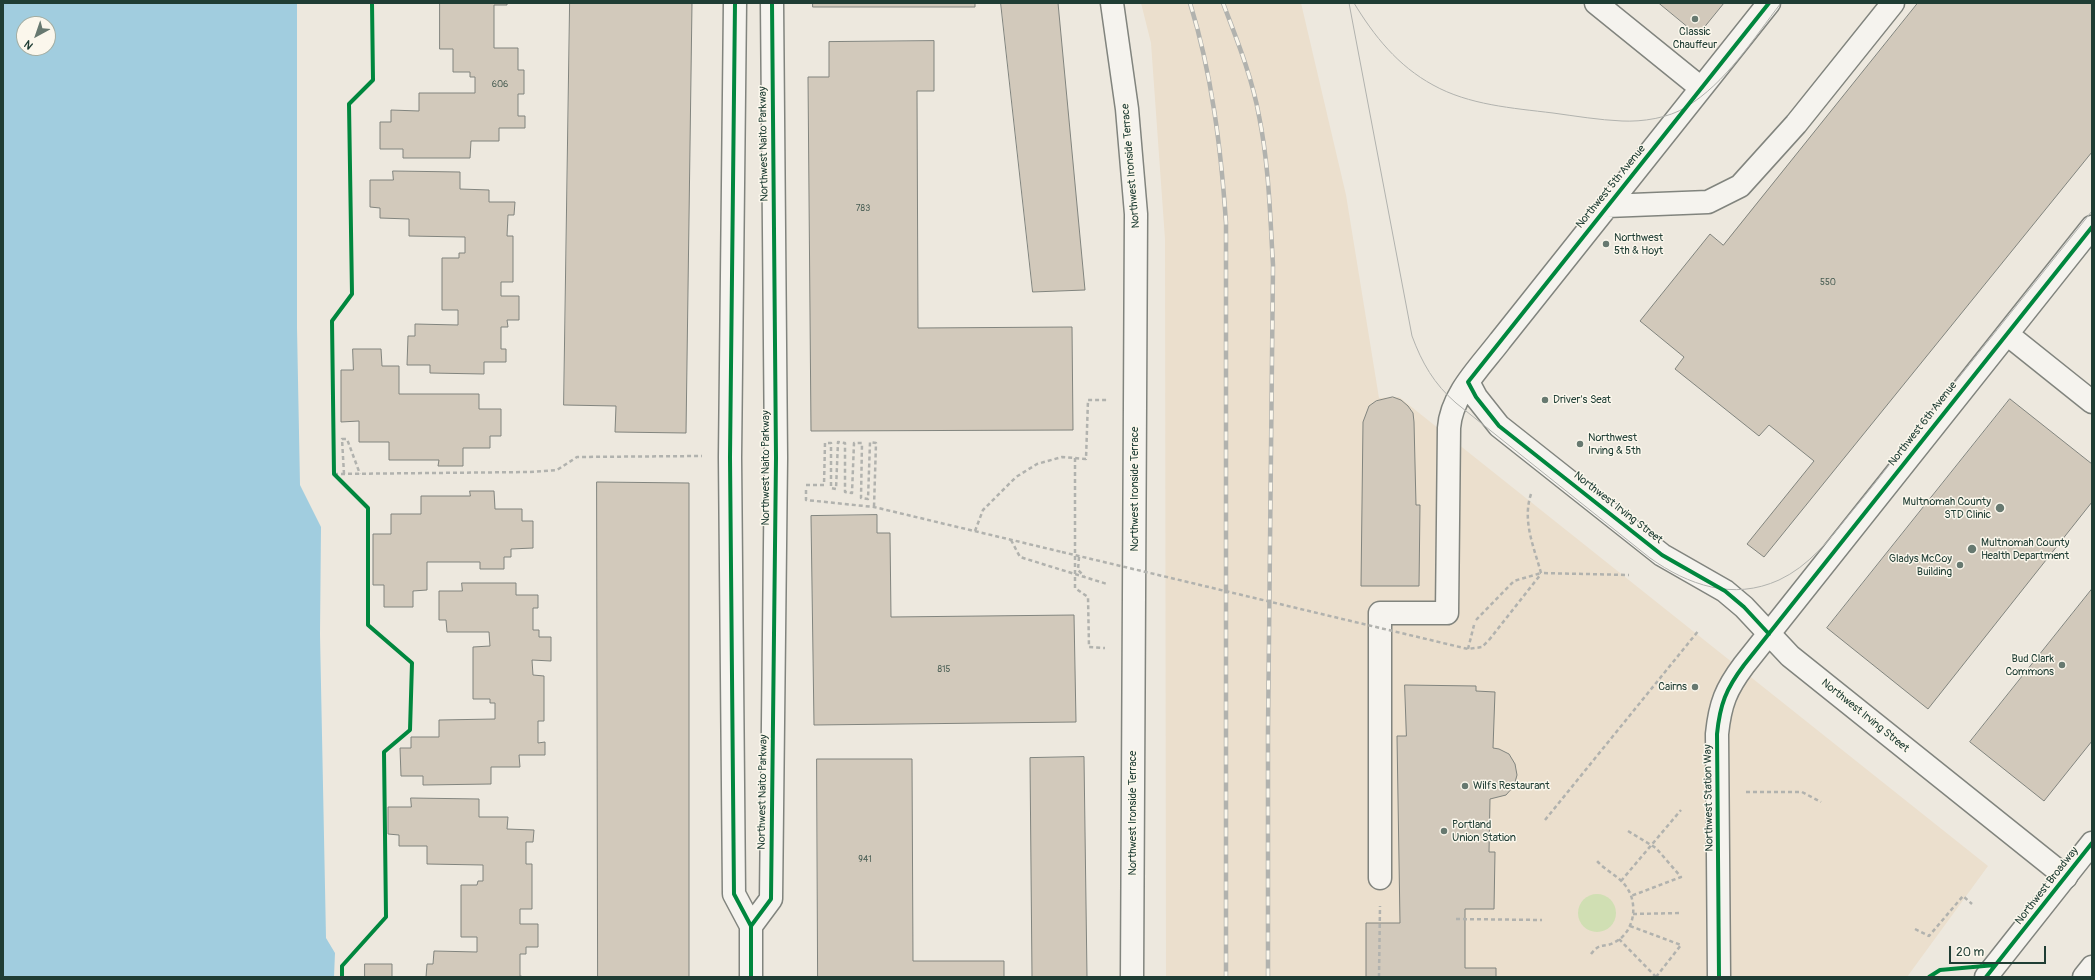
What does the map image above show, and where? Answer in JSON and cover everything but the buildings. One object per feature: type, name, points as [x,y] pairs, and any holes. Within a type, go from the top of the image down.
[{"type":"street","points":[[734,3],[730,457],[734,894],[751,926],[751,977]]},
{"type":"street","name":"Northwest Naito Parkway","points":[[751,926],[771,899],[776,466],[772,3]]},
{"type":"street","name":"Northwest Ironside Terrace","points":[[1112,3],[1127,109],[1136,214],[1132,977]]},
{"type":"street","points":[[1596,3],[1701,88]]},
{"type":"street","name":"Northwest 5th Avenue","points":[[1380,878],[1380,613],[1447,613],[1450,418],[1468,382],[1769,3]]},
{"type":"street","points":[[1607,206],[1708,202],[1740,186],[1796,124],[1893,3]]},
{"type":"street","name":"Northwest 6th Avenue","points":[[1769,634],[2092,227]]},
{"type":"street","points":[[2007,334],[2092,402]]},
{"type":"street","name":"Northwest Irving Street","points":[[1468,382],[1476,397],[1499,426],[1662,555],[1725,591],[1744,607],[1790,656],[2066,877]]},
{"type":"street","name":"Northwest Station Way","points":[[1720,977],[1717,734],[1719,713],[1723,697],[1732,681],[1769,634]]},
{"type":"street","name":"Northwest Broadway","points":[[1986,977],[2092,843]]},
{"type":"street","points":[[2084,977],[2092,967]]},
{"type":"path","points":[[975,531],[983,510],[1016,477],[1037,464],[1062,457],[1086,459],[1088,400]]},
{"type":"path","points":[[344,474],[342,439],[347,439],[360,474]]},
{"type":"path","points":[[806,484],[824,485],[826,443],[831,443],[831,488],[836,489],[838,442],[845,443],[845,492],[852,493],[854,443],[862,443],[862,498],[868,499],[870,442],[876,442],[874,507]]},
{"type":"path","points":[[334,474],[529,472],[557,470],[577,456],[704,456]]},
{"type":"path","points":[[1075,458],[1075,588],[1088,597],[1090,647]]},
{"type":"path","points":[[806,478],[806,500],[874,507],[1079,557],[1468,648],[1482,646],[1489,640],[1541,573]]},
{"type":"path","points":[[1531,494],[1528,505],[1527,521],[1541,573]]},
{"type":"path","points":[[1011,540],[1020,557],[1134,591]]},
{"type":"path","points":[[1079,557],[1077,567],[1080,573],[1082,576],[1094,580]]},
{"type":"path","points":[[1468,648],[1476,618],[1514,581],[1541,573],[1629,575]]},
{"type":"path","points":[[1545,820],[1699,630]]},
{"type":"path","points":[[1718,792],[1802,792],[1821,802]]},
{"type":"path","points":[[1621,881],[1680,810]]},
{"type":"path","points":[[1628,830],[1652,845],[1681,877],[1631,896]]},
{"type":"path","points":[[1591,954],[1598,946],[1606,945],[1619,940],[1630,926],[1633,914],[1631,896],[1621,881],[1597,861]]},
{"type":"path","points":[[1379,977],[1380,878]]},
{"type":"path","points":[[1915,929],[1929,936],[1963,896],[1972,904]]},
{"type":"path","points":[[1633,914],[1681,913]]},
{"type":"path","points":[[1456,919],[1542,920]]},
{"type":"path","points":[[1619,940],[1656,977],[1682,945],[1630,926]]},
{"type":"shaded area","points":[[1141,3],[1301,3],[1346,195],[1379,398],[1399,397],[1988,866],[1907,977],[1166,977],[1165,239],[1151,43]]},
{"type":"green space","points":[[1597,894],[1607,897],[1613,903],[1616,913],[1613,923],[1607,929],[1597,932],[1587,929],[1581,923],[1578,913],[1581,903],[1587,897]]},
{"type":"water","points":[[3,3],[297,3],[297,328],[300,485],[321,527],[320,634],[326,938],[335,953],[334,977],[3,977]]},
{"type":"tram line","points":[[1349,3],[1412,336],[1420,355],[1435,381],[1456,403],[1650,558],[1680,576],[1712,587],[1745,589],[1762,586],[1790,574],[1818,552],[2092,211]]},
{"type":"tram line","points":[[1354,3],[1370,27],[1398,59],[1420,77],[1447,92],[1491,105],[1596,119],[1630,121],[1664,117],[1679,111],[1700,97],[1714,86],[1738,60],[1781,3]]},
{"type":"railway","points":[[1190,3],[1198,30],[1210,84],[1218,140],[1226,223],[1226,977]]},
{"type":"railway","points":[[1223,3],[1248,73],[1259,116],[1267,171],[1273,265],[1268,730],[1268,977]]},
{"type":"cycle path","points":[[342,977],[342,966],[386,917],[384,752],[410,730],[412,663],[368,625],[368,508],[334,474],[332,321],[352,294],[349,104],[373,80],[372,3]]},
{"type":"cycle path","points":[[735,3],[730,457],[734,894],[751,926],[751,977]]},
{"type":"cycle path","points":[[751,926],[771,899],[776,458],[772,3]]},
{"type":"cycle path","points":[[1769,3],[1468,382],[1476,397],[1499,426],[1662,555],[1725,591],[1744,607],[1769,634]]},
{"type":"cycle path","points":[[1719,977],[1717,734],[1722,705],[1728,689],[1744,665],[2092,227]]},
{"type":"cycle path","points":[[1986,977],[2092,843]]},
{"type":"cycle path","points":[[1929,977],[1940,970],[1995,965]]},
{"type":"place","name":"Classic Chauffeur","points":[[1695,19]]},
{"type":"place","name":"Northwest 5th & Hoyt","points":[[1606,244]]},
{"type":"place","name":"Driver's Seat","points":[[1545,400]]},
{"type":"place","name":"Northwest Irving & 5th","points":[[1580,444]]},
{"type":"place","name":"Multnomah County STD Clinic","points":[[2000,508]]},
{"type":"place","name":"Multnomah County Health Department","points":[[1972,549]]},
{"type":"place","name":"Gladys McCoy Building","points":[[1960,565]]},
{"type":"place","name":"Bud Clark Commons","points":[[2062,665]]},
{"type":"place","name":"Cairns","points":[[1695,687]]},
{"type":"place","name":"Wilfs Restaurant","points":[[1465,786]]},
{"type":"place","name":"Portland Union Station","points":[[1444,831]]}]
